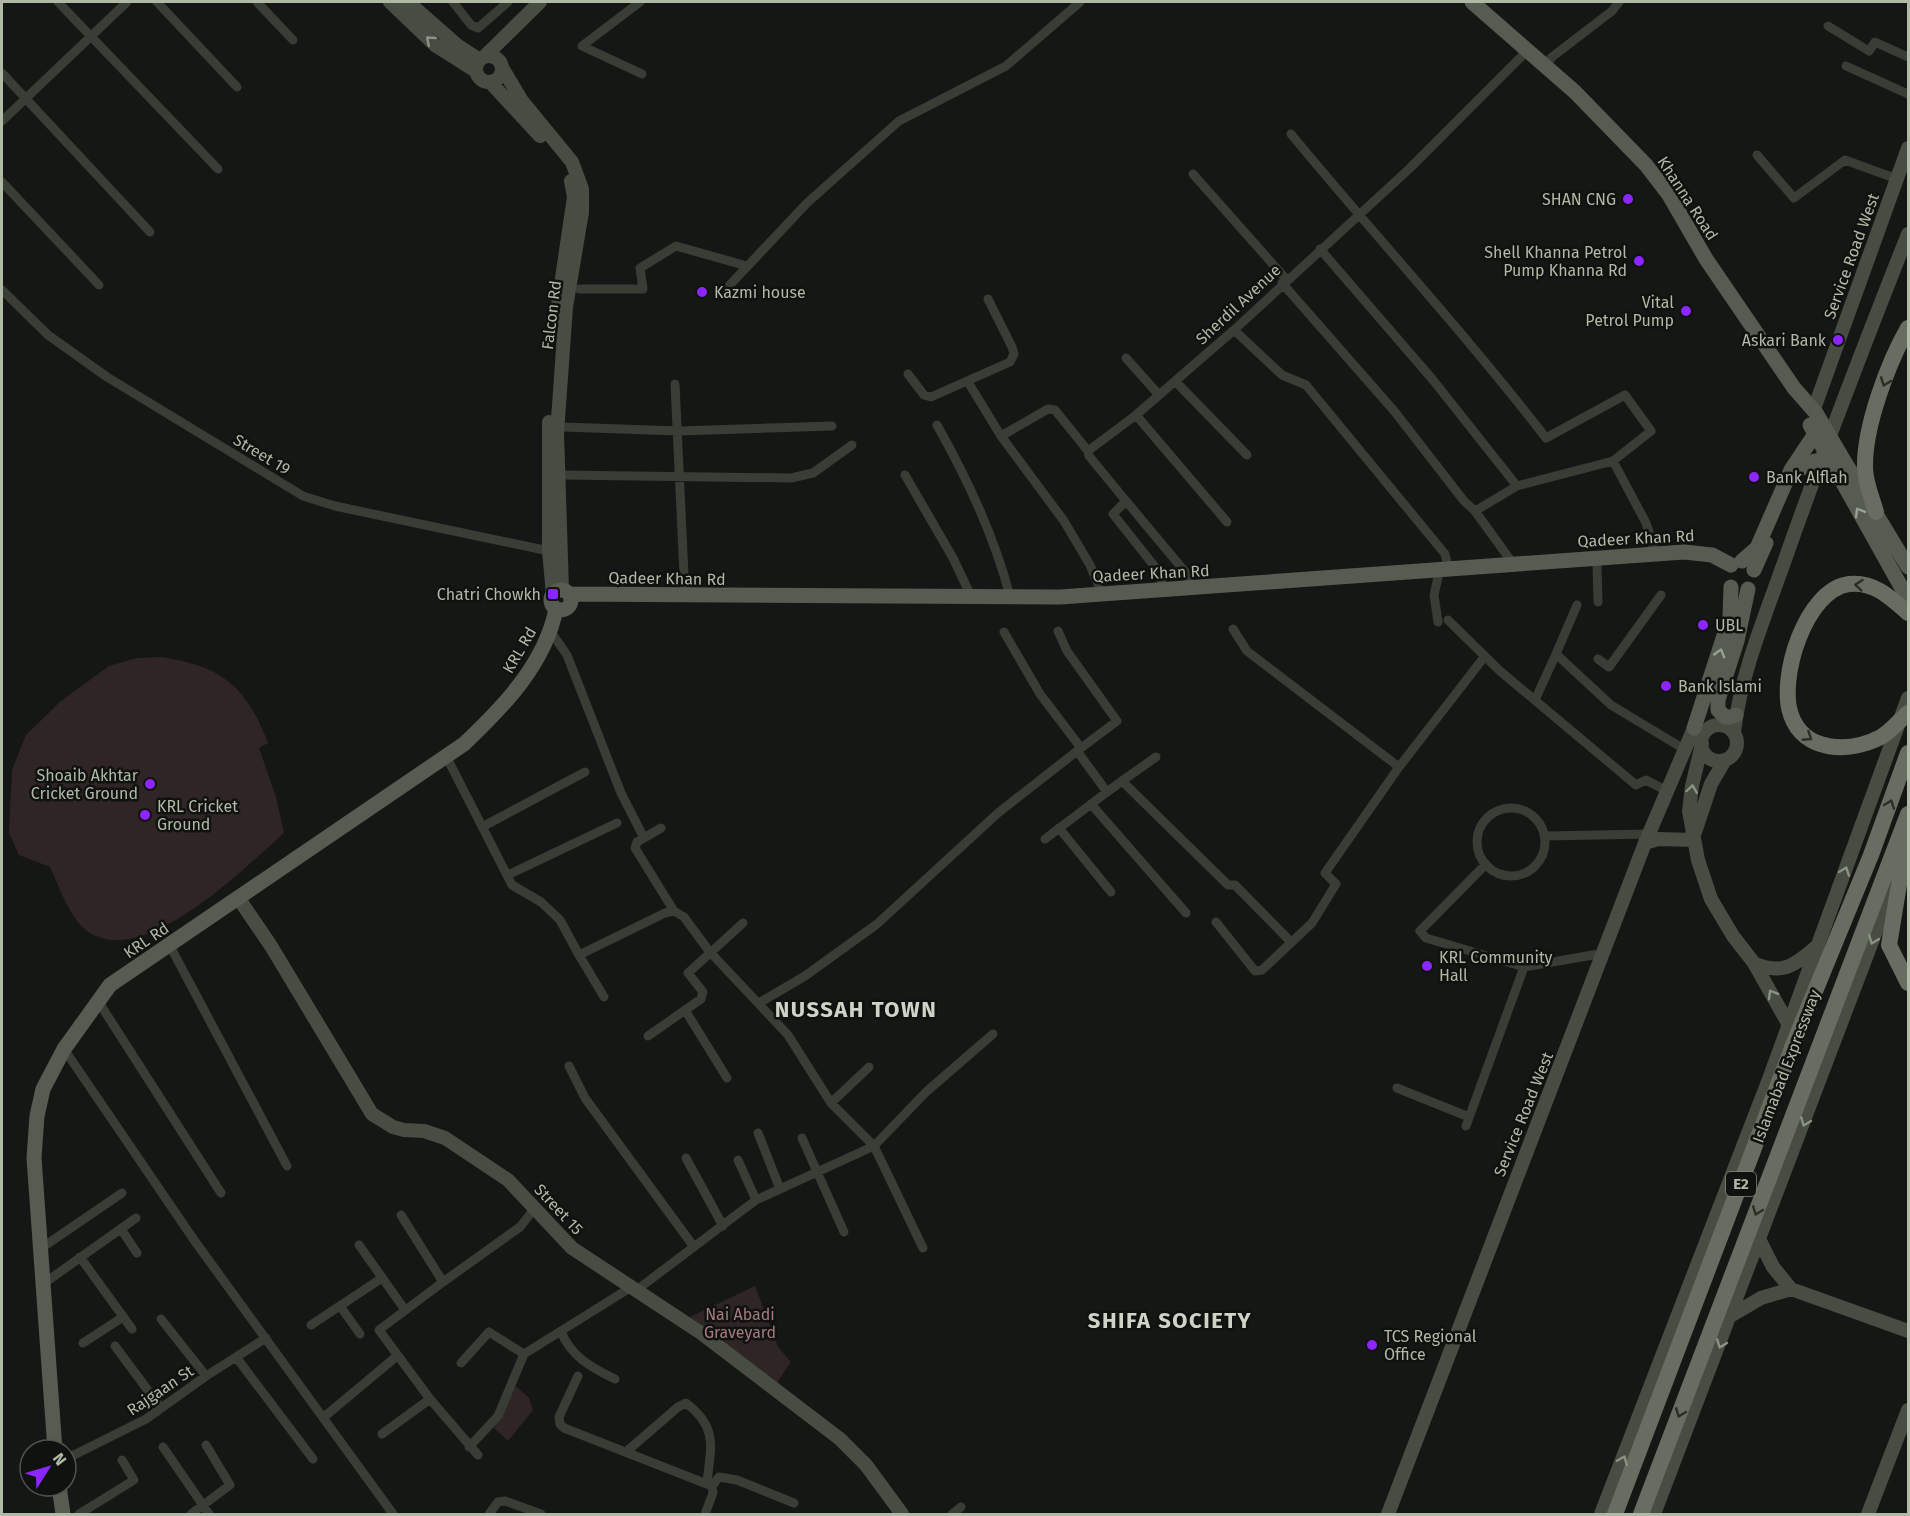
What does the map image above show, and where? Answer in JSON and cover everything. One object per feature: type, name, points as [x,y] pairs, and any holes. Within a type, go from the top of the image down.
[{"type":"highway","points":[[1876,512],[1864,469],[1867,440],[1875,406],[1896,350],[1908,328]]},
{"type":"highway","points":[[1904,717],[1890,731],[1869,742],[1847,747],[1823,746],[1800,732],[1791,716],[1788,687],[1795,652],[1812,610],[1841,587],[1850,584],[1872,586],[1890,596],[1908,614]]},
{"type":"highway","name":"Islamabad Expressway","points":[[1615,1515],[1803,1019],[1871,855],[1908,753]]},
{"type":"highway","name":"Islamabad Expressway","points":[[1641,1515],[1908,814]]},
{"type":"highway","points":[[1908,826],[1889,945],[1908,983]]},
{"type":"main road","name":"Khanna Road","points":[[1472,2],[1546,65],[1646,165],[1669,195],[1706,259],[1814,420],[1908,599]]},
{"type":"main road","name":"Khanna Road","points":[[1814,420],[1834,461],[1876,512],[1908,567]]},
{"type":"main road","points":[[1737,571],[1757,548],[1814,420]]},
{"type":"main road","points":[[1700,735],[1730,616],[1737,571],[1796,471],[1815,461],[1834,461]]},
{"type":"main road","name":"Qadeer Khan Rd","points":[[562,598],[1059,604],[1443,574],[1514,565],[1656,554],[1702,553],[1737,571]]},
{"type":"main road","name":"Qadeer Khan Rd","points":[[562,598],[1010,597],[1102,594],[1686,560],[1737,571]]},
{"type":"main road","points":[[1736,715],[1730,717],[1722,714],[1718,710],[1718,700],[1737,641],[1748,589],[1754,583],[1737,571]]},
{"type":"main road","name":"KRL Rd","points":[[54,1438],[34,1158],[37,1116],[44,1089],[64,1050],[110,986],[464,744],[501,710],[518,688],[551,632],[562,598]]},
{"type":"street","points":[[58,2],[218,169]]},
{"type":"street","points":[[2,121],[127,2]]},
{"type":"street","points":[[157,2],[237,87]]},
{"type":"street","points":[[257,2],[292,40]]},
{"type":"street","points":[[390,2],[435,45],[480,63]]},
{"type":"street","points":[[408,2],[480,63]]},
{"type":"street","points":[[453,2],[474,28],[478,28],[508,2]]},
{"type":"street","points":[[500,38],[497,53],[501,65],[499,78],[490,82],[481,79],[480,63],[500,38],[540,2]]},
{"type":"street","points":[[640,2],[582,46],[642,74]]},
{"type":"street","points":[[726,289],[807,202],[899,121],[1006,66],[1080,2]]},
{"type":"street","points":[[1546,65],[1552,57],[1612,11],[1618,2]]},
{"type":"street","points":[[1828,26],[1869,51],[1875,42],[1908,57]]},
{"type":"street","name":"Sherdil Avenue","points":[[1088,451],[1136,415],[1234,330],[1284,281],[1409,169],[1528,50]]},
{"type":"street","points":[[480,63],[489,56],[501,65]]},
{"type":"street","name":"Falcon Rd","points":[[501,65],[522,101],[572,162],[582,189],[582,212],[566,307],[557,433],[562,598]]},
{"type":"street","points":[[1846,66],[1908,94]]},
{"type":"street","points":[[2,73],[150,232]]},
{"type":"street","name":"Falcon Rd","points":[[490,82],[555,153],[573,188],[557,318],[548,429],[549,551],[562,598]]},
{"type":"street","points":[[1292,134],[1358,215],[1474,346],[1546,438],[1625,395],[1651,431],[1613,461],[1517,486],[1475,511]]},
{"type":"street","name":"Service Road West","points":[[1814,420],[1908,148]]},
{"type":"street","points":[[1757,155],[1794,198],[1845,160],[1897,180]]},
{"type":"street","points":[[1193,174],[1395,412],[1464,501],[1475,511],[1514,565]]},
{"type":"street","points":[[2,182],[99,285]]},
{"type":"street","points":[[1691,837],[1711,784],[1725,760],[1736,749],[1734,732],[1743,682],[1811,488],[1908,234]]},
{"type":"street","points":[[579,289],[642,289],[640,268],[676,246],[747,266]]},
{"type":"street","points":[[1320,249],[1433,380],[1517,486]]},
{"type":"street","name":"Street 19","points":[[2,290],[48,335],[107,377],[303,496],[358,511],[549,551]]},
{"type":"street","points":[[908,374],[927,397],[968,382],[974,377],[1010,362],[1014,354],[988,299]]},
{"type":"street","points":[[1234,330],[1282,375],[1306,385],[1444,554],[1443,574],[1434,595],[1443,621],[1636,784],[1646,780],[1667,791]]},
{"type":"street","points":[[1126,358],[1159,395]]},
{"type":"street","points":[[1175,381],[1247,455]]},
{"type":"street","points":[[968,382],[969,388],[1001,436],[1064,521],[1090,565],[1102,594]]},
{"type":"street","points":[[675,384],[685,596]]},
{"type":"street","points":[[1001,436],[1048,409],[1055,410],[1088,451],[1089,456],[1186,573],[1193,589]]},
{"type":"street","points":[[1136,415],[1227,522]]},
{"type":"street","points":[[938,425],[967,478],[1005,575],[1010,597]]},
{"type":"street","points":[[562,427],[679,431],[832,426]]},
{"type":"street","points":[[562,475],[791,478],[813,473],[852,445]]},
{"type":"street","points":[[1613,461],[1646,523],[1656,554]]},
{"type":"street","points":[[905,475],[953,558],[971,596]]},
{"type":"street","points":[[1126,501],[1113,514],[1159,572],[1164,590]]},
{"type":"street","points":[[1597,566],[1598,602]]},
{"type":"street","points":[[1598,659],[1609,668],[1661,595]]},
{"type":"street","points":[[1535,700],[1577,605]]},
{"type":"street","points":[[1233,629],[1247,651],[1399,767]]},
{"type":"street","points":[[759,1003],[806,976],[877,924],[998,813],[1117,721],[1067,651],[1058,631]]},
{"type":"street","points":[[551,632],[567,655],[621,793],[644,838]]},
{"type":"street","points":[[1004,632],[1040,694],[1107,792]]},
{"type":"street","points":[[1556,654],[1611,705],[1684,749]]},
{"type":"street","points":[[1216,922],[1255,971],[1262,970],[1290,941],[1312,923],[1331,897],[1336,884],[1325,873],[1399,767],[1485,656]]},
{"type":"street","points":[[1601,1515],[1677,1324],[1904,717],[1908,698]]},
{"type":"street","points":[[1700,735],[1719,725],[1734,732]]},
{"type":"street","points":[[1700,735],[1709,758],[1725,760]]},
{"type":"street","points":[[1700,735],[1689,811],[1691,837],[1711,899],[1733,936],[1754,963],[1789,1025]]},
{"type":"street","name":"Service Road West","points":[[1388,1515],[1509,1194],[1667,791],[1684,749],[1700,735]]},
{"type":"street","points":[[446,756],[512,885],[541,902],[560,920],[604,997]]},
{"type":"street","points":[[1045,839],[1156,756]]},
{"type":"street","points":[[482,827],[585,772]]},
{"type":"street","points":[[1122,781],[1228,885],[1235,885],[1290,941]]},
{"type":"street","points":[[1091,804],[1186,913]]},
{"type":"street","points":[[1506,807],[1520,808],[1532,814],[1541,824],[1546,836],[1545,850],[1539,862],[1529,872],[1516,876],[1503,875],[1486,864],[1477,847],[1477,833],[1483,821],[1493,812],[1506,807]]},
{"type":"street","points":[[508,875],[617,823]]},
{"type":"street","points":[[661,828],[634,845],[634,848],[674,911],[684,917],[709,951],[788,1035],[831,1103],[874,1146],[923,1248]]},
{"type":"street","points":[[1059,828],[1111,892]]},
{"type":"street","points":[[1546,836],[1691,837]]},
{"type":"street","points":[[1654,1515],[1732,1315],[1908,846]]},
{"type":"street","points":[[1486,864],[1420,931],[1426,938],[1524,967],[1604,953]]},
{"type":"street","name":"Street 15","points":[[239,898],[271,946],[372,1114],[393,1127],[424,1131],[445,1138],[508,1180],[572,1248],[635,1287],[701,1333],[840,1439],[866,1465],[902,1515]]},
{"type":"street","points":[[579,955],[665,913],[674,911]]},
{"type":"street","points":[[648,1036],[704,995],[688,973],[709,951],[743,923]]},
{"type":"street","points":[[170,946],[287,1166]]},
{"type":"street","points":[[1754,963],[1765,968],[1788,968],[1818,946]]},
{"type":"street","points":[[1397,1088],[1468,1122],[1524,967]]},
{"type":"street","points":[[98,1001],[221,1193]]},
{"type":"street","points":[[685,1010],[727,1078]]},
{"type":"street","points":[[469,1447],[498,1416],[524,1354],[635,1287],[694,1248],[756,1200],[874,1146],[926,1092],[993,1034]]},
{"type":"street","points":[[64,1050],[194,1240],[393,1515]]},
{"type":"street","points":[[569,1066],[585,1098],[694,1248]]},
{"type":"street","points":[[831,1103],[870,1067]]},
{"type":"street","points":[[758,1133],[780,1189]]},
{"type":"street","points":[[802,1138],[844,1232]]},
{"type":"street","points":[[686,1158],[723,1226]]},
{"type":"street","points":[[738,1160],[756,1200]]},
{"type":"street","points":[[40,1249],[122,1193]]},
{"type":"street","points":[[478,1455],[430,1399],[379,1330],[520,1227],[535,1208]]},
{"type":"street","points":[[401,1215],[443,1282]]},
{"type":"street","points":[[43,1284],[136,1218]]},
{"type":"street","points":[[121,1229],[137,1253]]},
{"type":"street","points":[[1760,1241],[1773,1266],[1791,1289],[1908,1330]]},
{"type":"street","points":[[359,1245],[405,1310]]},
{"type":"street","points":[[80,1257],[132,1329]]},
{"type":"street","points":[[311,1325],[382,1278]]},
{"type":"street","points":[[1732,1315],[1761,1298],[1791,1289]]},
{"type":"street","points":[[340,1306],[360,1334]]},
{"type":"street","points":[[82,1343],[123,1317]]},
{"type":"street","points":[[161,1319],[206,1376]]},
{"type":"street","points":[[561,1331],[565,1342],[587,1365],[615,1379]]},
{"type":"street","points":[[461,1363],[489,1332],[524,1354]]},
{"type":"street","name":"Rajgaan St","points":[[78,1453],[119,1434],[266,1338]]},
{"type":"street","points":[[115,1346],[161,1408]]},
{"type":"street","points":[[236,1356],[313,1458]]},
{"type":"street","points":[[324,1417],[397,1356]]},
{"type":"street","points":[[578,1376],[560,1417],[560,1424],[564,1428],[710,1484]]},
{"type":"street","points":[[382,1434],[430,1399]]},
{"type":"street","points":[[626,1452],[678,1407],[687,1403],[705,1419],[711,1432],[710,1484],[713,1492],[705,1515]]},
{"type":"street","points":[[1868,1515],[1903,1440],[1908,1410]]},
{"type":"street","points":[[191,1515],[202,1504],[230,1485],[206,1446]]},
{"type":"street","points":[[163,1447],[209,1515]]},
{"type":"street","points":[[79,1515],[134,1480],[122,1460]]},
{"type":"street","points":[[710,1484],[719,1477],[737,1480],[794,1503]]},
{"type":"street","points":[[489,1515],[498,1502],[505,1501],[541,1515]]},
{"type":"street","points":[[952,1515],[961,1507]]},
{"type":"green space","name":"KRL Cricket Ground","points":[[161,657],[200,666],[216,673],[241,693],[251,707],[268,743],[259,748],[276,797],[284,833],[242,871],[185,915],[155,931],[126,940],[99,937],[77,921],[50,867],[19,855],[9,833],[12,770],[26,735],[61,701],[109,666],[137,658]]},
{"type":"green space","name":"Nai Abadi Graveyard","points":[[755,1286],[778,1347],[791,1362],[776,1384],[690,1317]]},
{"type":"green space","points":[[517,1387],[529,1398],[533,1410],[508,1441],[494,1428],[514,1388]]},
{"type":"place","name":"SHAN CNG","points":[[1628,199]]},
{"type":"place","name":"Shell Khanna Petrol Pump Khanna Rd","points":[[1639,261]]},
{"type":"place","name":"Kazmi house","points":[[702,292]]},
{"type":"place","name":"Vital Petrol Pump","points":[[1686,311]]},
{"type":"place","name":"Askari Bank","points":[[1838,340]]},
{"type":"place","name":"Bank Alflah","points":[[1754,477]]},
{"type":"place","name":"Chatri Chowkh","points":[[553,594]]},
{"type":"place","name":"UBL","points":[[1703,625]]},
{"type":"place","name":"Bank Islami","points":[[1666,686]]},
{"type":"place","name":"Shoaib Akhtar Cricket Ground","points":[[150,784]]},
{"type":"place","name":"KRL Cricket Ground","points":[[145,815]]},
{"type":"place","name":"KRL Community Hall","points":[[1427,966]]},
{"type":"place","name":"TCS Regional Office","points":[[1372,1345]]},
{"type":"district","name":"NUSSAH TOWN","points":[[856,1009]]},
{"type":"district","name":"SHIFA SOCIETY","points":[[1170,1320]]}]
